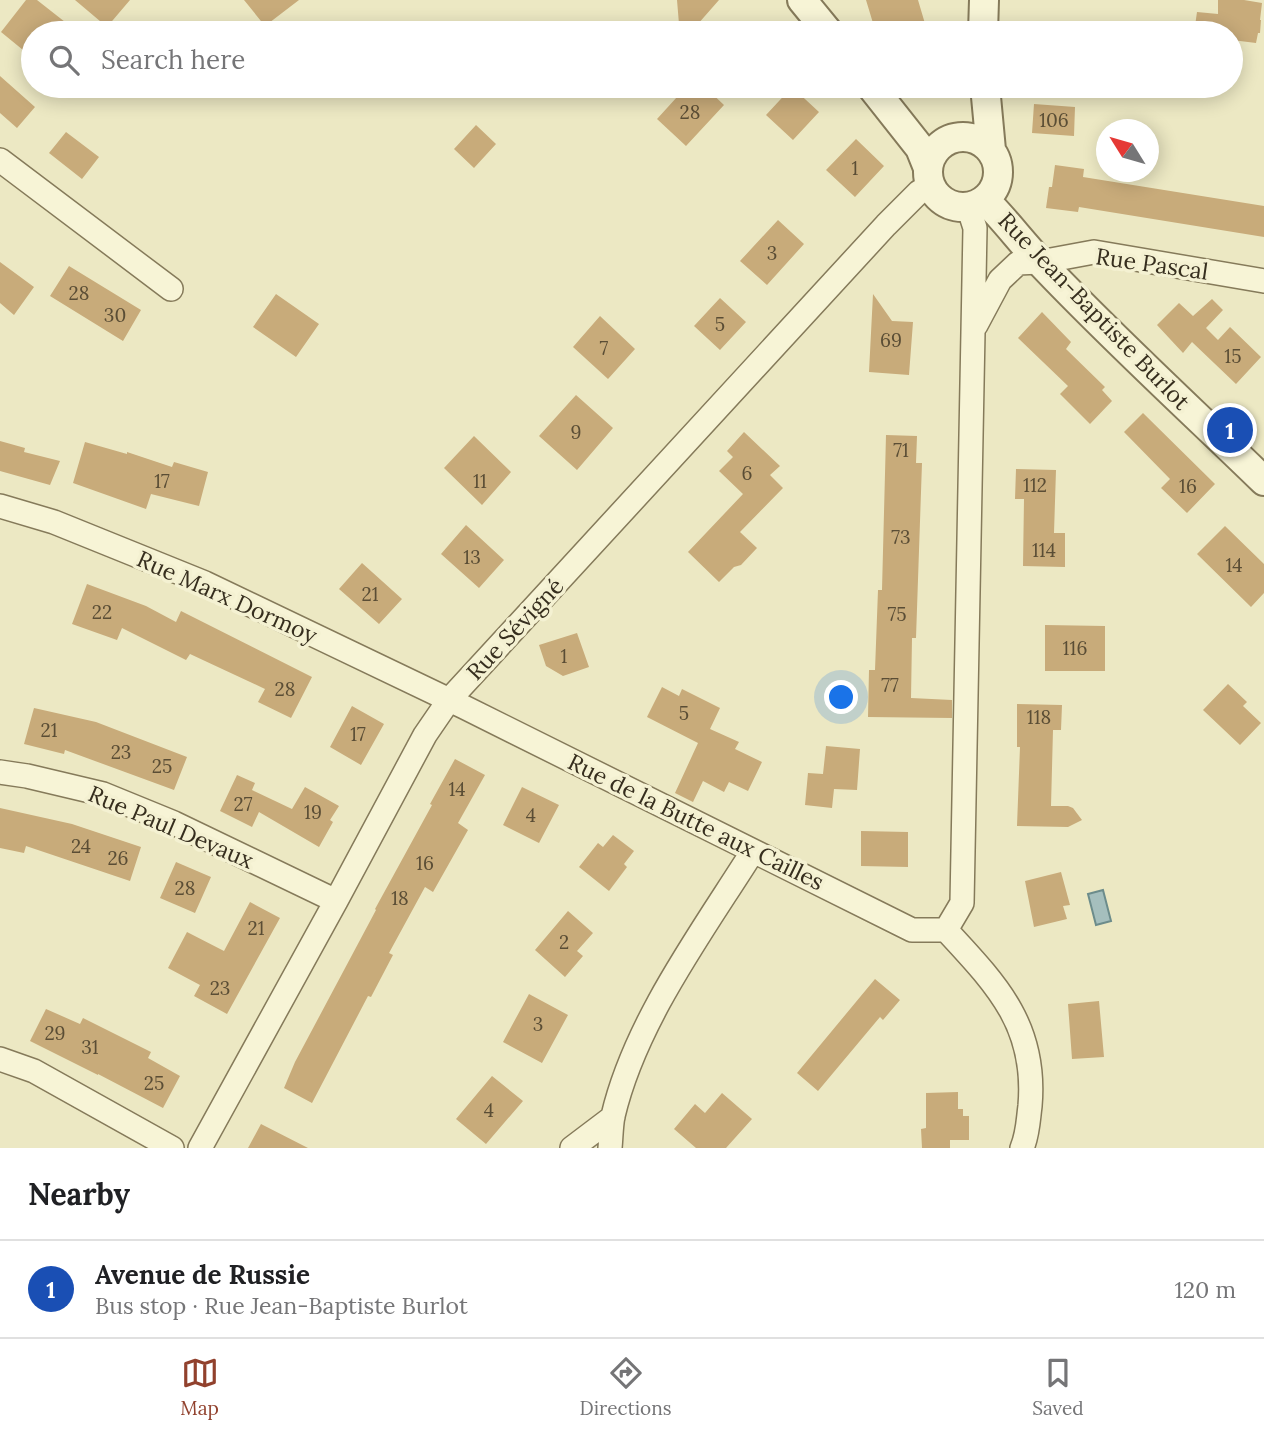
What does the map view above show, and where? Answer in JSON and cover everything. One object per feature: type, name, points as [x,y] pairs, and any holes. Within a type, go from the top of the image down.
[{"type":"street","points":[[802,0],[819,21]]},
{"type":"street","points":[[983,21],[984,0]]},
{"type":"street","points":[[881,98],[920,148],[942,200],[959,207],[976,203],[996,185],[998,167],[990,150],[986,98]]},
{"type":"street","points":[[930,177],[935,151],[954,139],[966,127],[973,98]]},
{"type":"street","points":[[900,121],[954,139],[976,140],[990,150]]},
{"type":"street","points":[[0,160],[171,289]]},
{"type":"street","name":"Rue Sévigné","points":[[200,1148],[425,735],[450,700],[930,177]]},
{"type":"street","points":[[976,203],[962,903],[946,930],[986,973],[1007,1003],[1024,1037],[1032,1081],[1027,1137],[1022,1148]]},
{"type":"street","name":"Rue Jean-Baptiste Burlot","points":[[976,203],[1001,216],[1040,262],[1264,481]]},
{"type":"street","name":"Rue Pascal","points":[[973,331],[1000,280],[1018,262],[1040,262],[1094,252],[1264,281]]},
{"type":"street","name":"Rue Marx Dormoy","points":[[0,506],[54,522],[205,583],[450,700]]},
{"type":"street","name":"Rue de la Butte aux Cailles","points":[[450,700],[912,930],[946,930]]},
{"type":"street","name":"Rue Paul Devaux","points":[[0,772],[103,794],[174,823],[336,901]]},
{"type":"street","points":[[610,1148],[612,1117],[635,1047],[674,976],[753,851]]},
{"type":"street","points":[[0,1059],[34,1071],[172,1148]]},
{"type":"street","points":[[572,1148],[612,1117]]},
{"type":"water","points":[[1103,890],[1111,921],[1096,925],[1088,894]]},
{"type":"building","points":[[26,0],[37,0],[64,21],[21,21],[21,48],[1,32]]},
{"type":"building","points":[[75,0],[130,0],[112,21],[100,21]]},
{"type":"building","points":[[244,0],[299,0],[272,21],[261,21]]},
{"type":"building","points":[[677,0],[719,0],[701,21],[679,21]]},
{"type":"building","points":[[866,0],[918,0],[924,21],[872,21]]},
{"type":"building","points":[[1218,0],[1262,3],[1260,33],[1256,43],[1243,41],[1243,21],[1196,21],[1197,12],[1218,14]]},
{"type":"building","points":[[0,76],[21,95],[21,98],[35,107],[17,128],[0,113]]},
{"type":"building","points":[[676,98],[717,98],[724,105],[686,146],[657,119]]},
{"type":"building","points":[[782,98],[804,98],[819,112],[793,140],[766,115]]},
{"type":"building","points":[[1034,104],[1075,107],[1074,136],[1032,133]]},
{"type":"building","points":[[476,125],[496,144],[474,168],[454,149]]},
{"type":"building","points":[[66,132],[99,157],[82,179],[49,153]]},
{"type":"building","points":[[856,139],[884,166],[855,197],[826,170]]},
{"type":"building","points":[[1055,165],[1084,169],[1083,177],[1096,179],[1096,182],[1114,182],[1264,206],[1264,237],[1079,207],[1078,212],[1046,208],[1049,187],[1052,187]]},
{"type":"building","points":[[778,220],[804,244],[767,285],[740,261]]},
{"type":"building","points":[[0,262],[34,287],[14,315],[0,303]]},
{"type":"building","points":[[69,266],[141,310],[123,341],[50,296]]},
{"type":"building","points":[[276,294],[319,324],[296,357],[253,327]]},
{"type":"building","points":[[873,294],[892,321],[913,322],[909,375],[869,372]]},
{"type":"building","points":[[720,298],[746,322],[720,350],[694,326]]},
{"type":"building","points":[[1212,299],[1223,310],[1206,328],[1218,340],[1230,327],[1261,357],[1236,384],[1192,342],[1183,353],[1157,325],[1179,303],[1193,316]]},
{"type":"building","points":[[1042,312],[1071,342],[1066,349],[1105,387],[1102,390],[1112,401],[1090,424],[1060,394],[1068,386],[1018,338]]},
{"type":"building","points":[[600,316],[635,349],[608,379],[573,347]]},
{"type":"building","points":[[576,395],[613,428],[577,470],[539,436]]},
{"type":"building","points":[[1143,413],[1215,484],[1187,513],[1161,488],[1170,479],[1124,432]]},
{"type":"building","points":[[744,432],[780,466],[770,475],[783,488],[740,532],[757,548],[719,582],[688,552],[743,494],[719,471],[733,457],[727,451]]},
{"type":"building","points":[[886,435],[917,436],[916,463],[922,463],[916,638],[912,638],[911,698],[952,700],[952,718],[868,717],[869,670],[875,670],[878,590],[882,590]]},
{"type":"building","points":[[474,436],[511,472],[482,505],[444,468]]},
{"type":"building","points":[[0,441],[25,448],[24,452],[60,461],[50,485],[0,471]]},
{"type":"building","points":[[85,442],[172,467],[174,462],[208,472],[199,506],[151,494],[146,509],[73,483]]},
{"type":"building","points":[[1016,469],[1056,470],[1054,533],[1065,533],[1065,567],[1023,566],[1024,499],[1015,499]]},
{"type":"building","points":[[466,525],[504,560],[479,588],[441,554]]},
{"type":"building","points":[[1225,526],[1264,564],[1264,593],[1251,607],[1197,554]]},
{"type":"building","points":[[362,563],[402,599],[379,624],[339,589]]},
{"type":"building","points":[[87,584],[146,606],[176,622],[181,611],[312,677],[291,718],[258,702],[265,689],[190,654],[186,660],[122,628],[117,640],[72,624]]},
{"type":"building","points":[[1045,625],[1105,626],[1105,671],[1045,671]]},
{"type":"building","points":[[577,633],[589,667],[563,676],[546,666],[539,645]]},
{"type":"building","points":[[1228,684],[1247,702],[1243,706],[1261,723],[1240,745],[1203,710]]},
{"type":"building","points":[[662,687],[679,696],[682,689],[720,708],[710,729],[739,742],[735,749],[762,762],[748,791],[729,782],[724,792],[703,781],[693,802],[675,793],[698,743],[647,717]]},
{"type":"building","points":[[1017,704],[1062,705],[1061,730],[1053,730],[1051,806],[1073,808],[1082,820],[1068,827],[1017,826],[1020,747],[1017,747]]},
{"type":"building","points":[[352,706],[384,724],[361,765],[330,747]]},
{"type":"building","points":[[34,708],[96,722],[187,757],[174,790],[65,750],[64,754],[24,744]]},
{"type":"building","points":[[826,746],[860,749],[857,790],[834,789],[832,808],[805,805],[808,773],[823,774]]},
{"type":"building","points":[[455,759],[485,775],[458,823],[468,830],[433,892],[425,887],[389,953],[393,955],[371,997],[368,996],[312,1103],[284,1088],[295,1062]]},
{"type":"building","points":[[237,775],[255,783],[252,790],[292,809],[305,787],[339,806],[319,847],[259,812],[252,827],[220,811]]},
{"type":"building","points":[[522,787],[559,805],[539,843],[503,825]]},
{"type":"building","points":[[0,808],[72,824],[141,847],[130,881],[26,846],[24,853],[0,848]]},
{"type":"building","points":[[861,831],[908,832],[908,867],[861,866]]},
{"type":"building","points":[[613,835],[634,851],[624,864],[627,867],[609,891],[579,867],[598,843],[603,847]]},
{"type":"building","points":[[176,862],[211,877],[195,913],[160,898]]},
{"type":"building","points":[[1061,872],[1070,905],[1063,906],[1067,919],[1034,927],[1025,881]]},
{"type":"building","points":[[250,902],[280,918],[227,1014],[194,996],[200,985],[168,968],[187,932],[224,951]]},
{"type":"building","points":[[568,911],[593,933],[577,951],[583,956],[565,977],[535,950]]},
{"type":"building","points":[[875,979],[900,1000],[883,1020],[880,1017],[818,1091],[797,1073]]},
{"type":"building","points":[[529,994],[568,1015],[542,1063],[503,1042]]},
{"type":"building","points":[[1099,1001],[1104,1057],[1072,1059],[1068,1004]]},
{"type":"building","points":[[46,1009],[80,1024],[83,1018],[151,1052],[148,1058],[180,1076],[163,1108],[30,1041]]},
{"type":"building","points":[[492,1076],[523,1101],[486,1144],[456,1119]]},
{"type":"building","points":[[958,1092],[958,1109],[963,1109],[963,1116],[969,1116],[969,1140],[950,1140],[950,1148],[922,1148],[921,1129],[926,1128],[926,1093]]},
{"type":"building","points":[[722,1093],[752,1119],[726,1148],[696,1148],[674,1129],[695,1104],[705,1113]]},
{"type":"building","points":[[261,1124],[308,1148],[248,1148]]},
{"type":"place","name":"Avenue de Russie","points":[[1230,430]]}]
